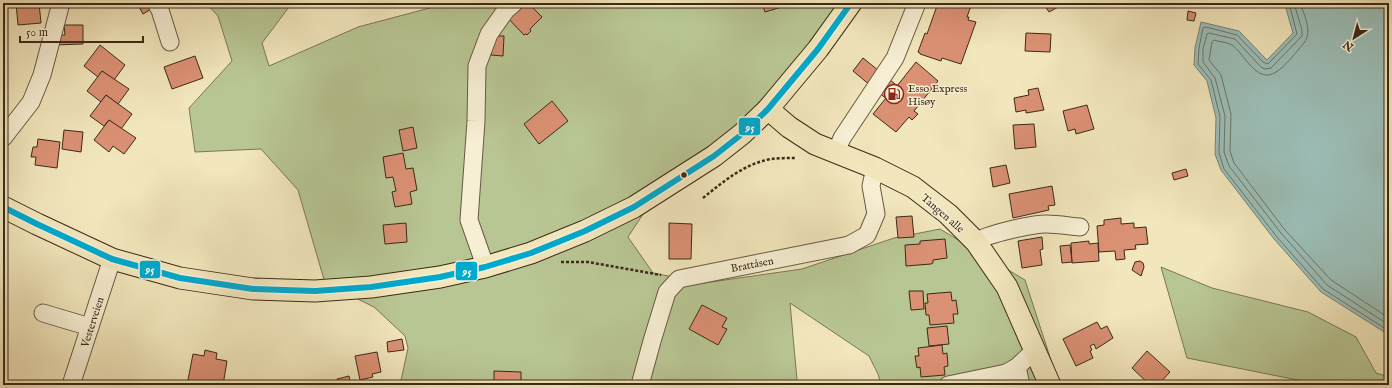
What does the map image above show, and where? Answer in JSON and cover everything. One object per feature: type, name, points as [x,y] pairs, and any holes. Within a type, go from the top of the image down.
[{"type":"main road","points":[[3,207],[112,259],[180,278],[253,289],[315,291],[371,287],[440,277],[485,267],[531,253],[585,231],[634,207],[714,156],[742,134],[768,109],[818,49],[851,3]]},
{"type":"main road","name":"Tangen alle","points":[[768,109],[789,127],[815,144],[875,168],[913,187],[948,214],[976,242],[1007,287],[1050,385]]},
{"type":"street","points":[[3,138],[31,102],[42,75],[61,3]]},
{"type":"street","points":[[156,3],[160,10],[170,42]]},
{"type":"street","points":[[485,267],[482,254],[468,220],[476,122],[478,66],[489,34],[506,10],[514,3]]},
{"type":"street","points":[[836,152],[842,138],[895,58],[917,3]]},
{"type":"street","name":"Brattåsen","points":[[679,279],[849,245],[867,235],[876,214],[871,186],[875,168]]},
{"type":"street","points":[[976,242],[995,233],[1044,224],[1080,227]]},
{"type":"street","name":"Vesterveien","points":[[72,385],[112,259]]},
{"type":"street","points":[[640,385],[667,292],[679,279]]},
{"type":"street","points":[[43,313],[90,327]]},
{"type":"street","points":[[948,385],[1006,373],[1017,367],[1035,350]]},
{"type":"street","points":[[1017,367],[1021,385]]},
{"type":"path","points":[[703,198],[730,176],[752,165],[772,159],[796,158]]},
{"type":"path","points":[[727,172],[730,176]]},
{"type":"path","points":[[560,262],[588,262],[670,276],[679,279]]},
{"type":"green space","points":[[206,3],[292,3],[262,43],[269,66],[358,27],[441,5],[443,3],[845,3],[730,147],[651,202],[628,237],[653,273],[704,283],[802,269],[894,238],[940,229],[1025,280],[1059,385],[881,385],[878,374],[869,356],[790,303],[797,385],[400,385],[408,348],[405,336],[374,307],[325,283],[298,190],[261,149],[195,152],[189,108],[232,61],[218,16]]},
{"type":"green space","points":[[1161,267],[1212,288],[1308,312],[1356,337],[1376,373],[1389,377],[1389,385],[1323,385],[1187,358]]},
{"type":"water","points":[[1283,3],[1389,3],[1389,335],[1321,292],[1274,239],[1221,170],[1215,154],[1216,118],[1207,81],[1194,65],[1195,48],[1201,22],[1239,31],[1267,60],[1293,33],[1285,5]]},
{"type":"building","points":[[16,3],[39,3],[41,23],[18,25]]},
{"type":"building","points":[[137,3],[150,3],[153,8],[143,14]]},
{"type":"building","points":[[521,3],[528,3],[542,17],[530,29],[531,31],[527,35],[524,35],[507,17]]},
{"type":"building","points":[[762,3],[784,3],[785,6],[765,12]]},
{"type":"building","points":[[938,3],[972,3],[967,17],[969,17],[968,20],[976,22],[961,64],[942,58],[941,61],[918,52],[925,33],[927,34]]},
{"type":"building","points":[[1043,3],[1058,3],[1060,6],[1049,12]]},
{"type":"building","points":[[1188,11],[1196,13],[1194,21],[1187,20]]},
{"type":"building","points":[[64,25],[83,25],[83,44],[54,45],[54,35],[65,35]]},
{"type":"building","points":[[1026,33],[1051,34],[1050,52],[1025,51]]},
{"type":"building","points":[[492,36],[504,36],[503,56],[491,55]]},
{"type":"building","points":[[100,45],[125,65],[114,80],[102,71],[98,77],[84,66]]},
{"type":"building","points":[[195,56],[203,78],[172,89],[164,67]]},
{"type":"building","points":[[863,58],[900,88],[889,101],[853,71]]},
{"type":"building","points":[[916,62],[938,81],[914,111],[918,114],[912,120],[909,117],[896,132],[873,114],[886,98],[889,101],[900,88],[897,86]]},
{"type":"building","points":[[102,71],[129,89],[118,104],[106,95],[101,102],[87,91]]},
{"type":"building","points":[[1038,88],[1044,110],[1026,113],[1026,110],[1016,112],[1014,98],[1029,95],[1028,90]]},
{"type":"building","points":[[106,95],[132,114],[121,129],[109,120],[104,126],[90,116]]},
{"type":"building","points":[[552,101],[568,121],[539,144],[524,124]]},
{"type":"building","points":[[1087,105],[1094,129],[1076,134],[1075,129],[1068,131],[1063,111]]},
{"type":"building","points":[[109,120],[136,138],[124,154],[113,146],[109,152],[94,140]]},
{"type":"building","points":[[1034,124],[1036,147],[1015,149],[1013,125]]},
{"type":"building","points":[[413,127],[417,148],[403,151],[399,130]]},
{"type":"building","points":[[64,130],[83,132],[81,152],[62,149]]},
{"type":"building","points":[[38,139],[60,142],[57,168],[35,165],[36,157],[31,157],[33,147],[37,147]]},
{"type":"building","points":[[403,153],[406,169],[413,168],[417,190],[410,192],[412,204],[395,207],[392,192],[396,191],[393,177],[386,178],[383,157]]},
{"type":"building","points":[[1006,165],[1010,183],[993,187],[990,168]]},
{"type":"building","points":[[1186,169],[1188,176],[1174,180],[1172,173]]},
{"type":"building","points":[[1052,186],[1055,205],[1048,206],[1049,210],[1013,218],[1009,194]]},
{"type":"building","points":[[912,216],[914,237],[898,238],[896,217]]},
{"type":"building","points":[[1121,218],[1121,224],[1134,223],[1134,228],[1146,227],[1148,244],[1135,245],[1136,249],[1124,250],[1125,259],[1116,260],[1115,251],[1099,252],[1097,226],[1104,225],[1104,220]]},
{"type":"building","points":[[406,223],[407,242],[385,244],[383,225]]},
{"type":"building","points":[[669,223],[692,224],[691,259],[669,259]]},
{"type":"building","points":[[1042,237],[1043,249],[1040,250],[1042,265],[1022,268],[1018,241]]},
{"type":"building","points":[[945,239],[947,258],[933,260],[933,263],[931,264],[906,266],[905,245],[920,244],[920,241]]},
{"type":"building","points":[[1089,241],[1089,244],[1098,243],[1099,261],[1072,263],[1071,243]]},
{"type":"building","points":[[1070,245],[1072,262],[1062,263],[1060,246]]},
{"type":"building","points":[[1140,261],[1143,263],[1144,267],[1141,276],[1132,270],[1135,262]]},
{"type":"building","points":[[909,291],[923,291],[924,309],[911,310]]},
{"type":"building","points":[[951,292],[952,301],[956,300],[958,314],[953,314],[954,323],[930,325],[929,315],[926,315],[925,303],[928,303],[927,294]]},
{"type":"building","points":[[702,305],[727,318],[722,327],[727,329],[718,345],[689,329]]},
{"type":"building","points":[[1097,322],[1101,329],[1107,326],[1113,338],[1096,349],[1094,344],[1090,346],[1092,350],[1090,351],[1093,358],[1076,366],[1063,339]]},
{"type":"building","points":[[947,326],[949,344],[929,346],[927,328]]},
{"type":"building","points":[[402,339],[404,350],[388,352],[387,342]]},
{"type":"building","points":[[942,345],[943,354],[947,353],[948,366],[944,367],[945,375],[921,377],[920,367],[917,368],[915,356],[919,356],[918,348]]},
{"type":"building","points":[[205,350],[217,353],[216,359],[227,361],[223,385],[187,385],[193,354],[204,356]]},
{"type":"building","points":[[1147,351],[1170,372],[1158,385],[1150,385],[1132,368]]},
{"type":"building","points":[[377,352],[381,372],[372,374],[373,377],[360,380],[355,356]]},
{"type":"building","points":[[494,371],[521,372],[521,381],[524,381],[524,385],[494,385]]},
{"type":"building","points":[[349,376],[351,385],[339,385],[337,379]]},
{"type":"transit line","name":"95","points":[[3,207],[112,259],[180,278],[253,289],[315,291],[371,287],[440,277],[485,267],[531,253],[585,231],[634,207],[714,156],[742,134],[768,109],[818,49],[851,3]]},
{"type":"place","name":"Esso Express Hisøy","points":[[894,94]]}]
